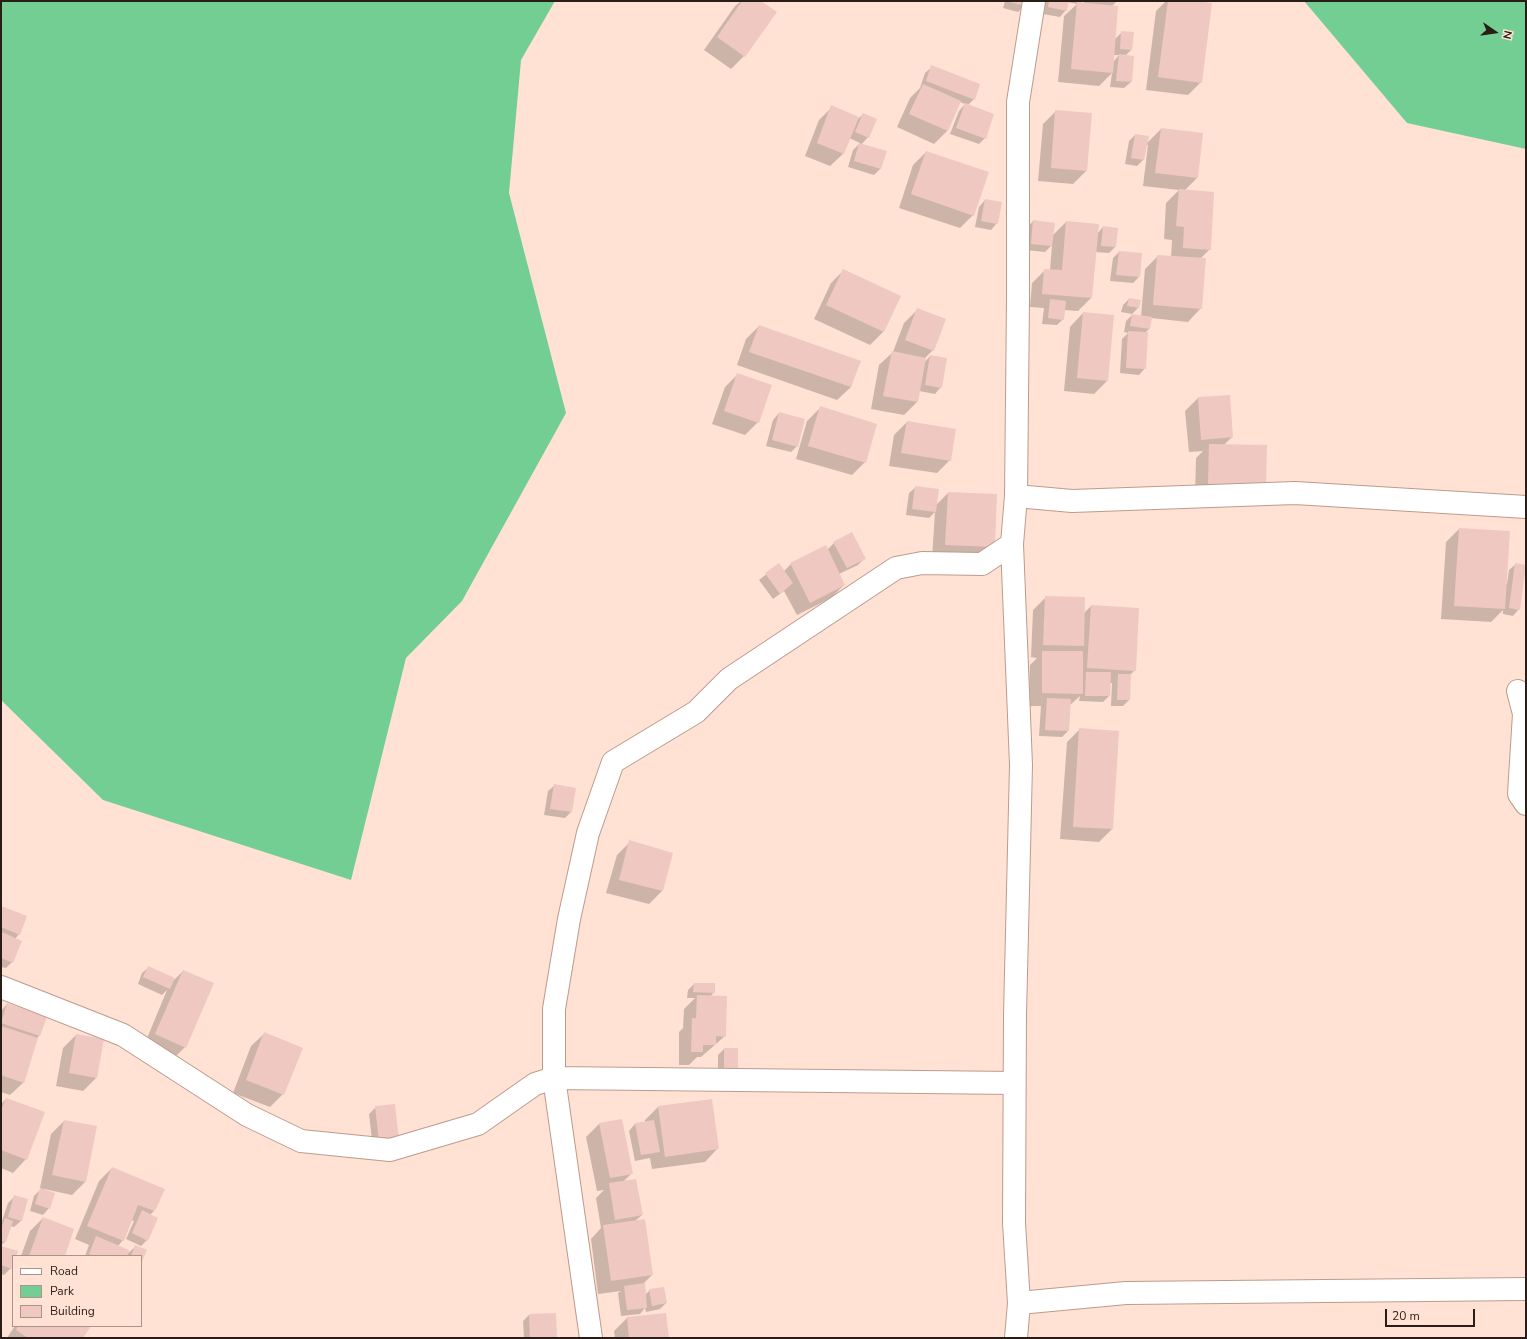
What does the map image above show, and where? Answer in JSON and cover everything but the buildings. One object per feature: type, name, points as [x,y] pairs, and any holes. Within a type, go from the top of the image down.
[{"type":"street","points":[[1016,1338],[1018,1303],[1014,1223],[1014,1083],[1021,765],[1012,544],[1016,496],[1018,102],[1034,1]]},
{"type":"street","points":[[1016,496],[1072,502],[1295,493],[1526,507]]},
{"type":"street","points":[[591,1338],[554,1078],[554,1009],[569,919],[588,833],[613,762],[696,712],[729,679],[896,568],[922,563],[982,564],[1012,544]]},
{"type":"street","points":[[1518,691],[1524,714],[1519,794],[1526,804]]},
{"type":"street","points":[[1,987],[123,1035],[247,1115],[301,1141],[390,1150],[478,1124],[535,1084],[554,1078],[1014,1083]]},
{"type":"street","points":[[1018,1303],[1126,1293],[1526,1289]]},
{"type":"green space","points":[[1,1],[555,1],[521,60],[509,193],[566,413],[462,601],[406,658],[351,880],[103,800],[1,700]]},
{"type":"green space","points":[[1304,1],[1526,1],[1526,149],[1407,123]]}]
